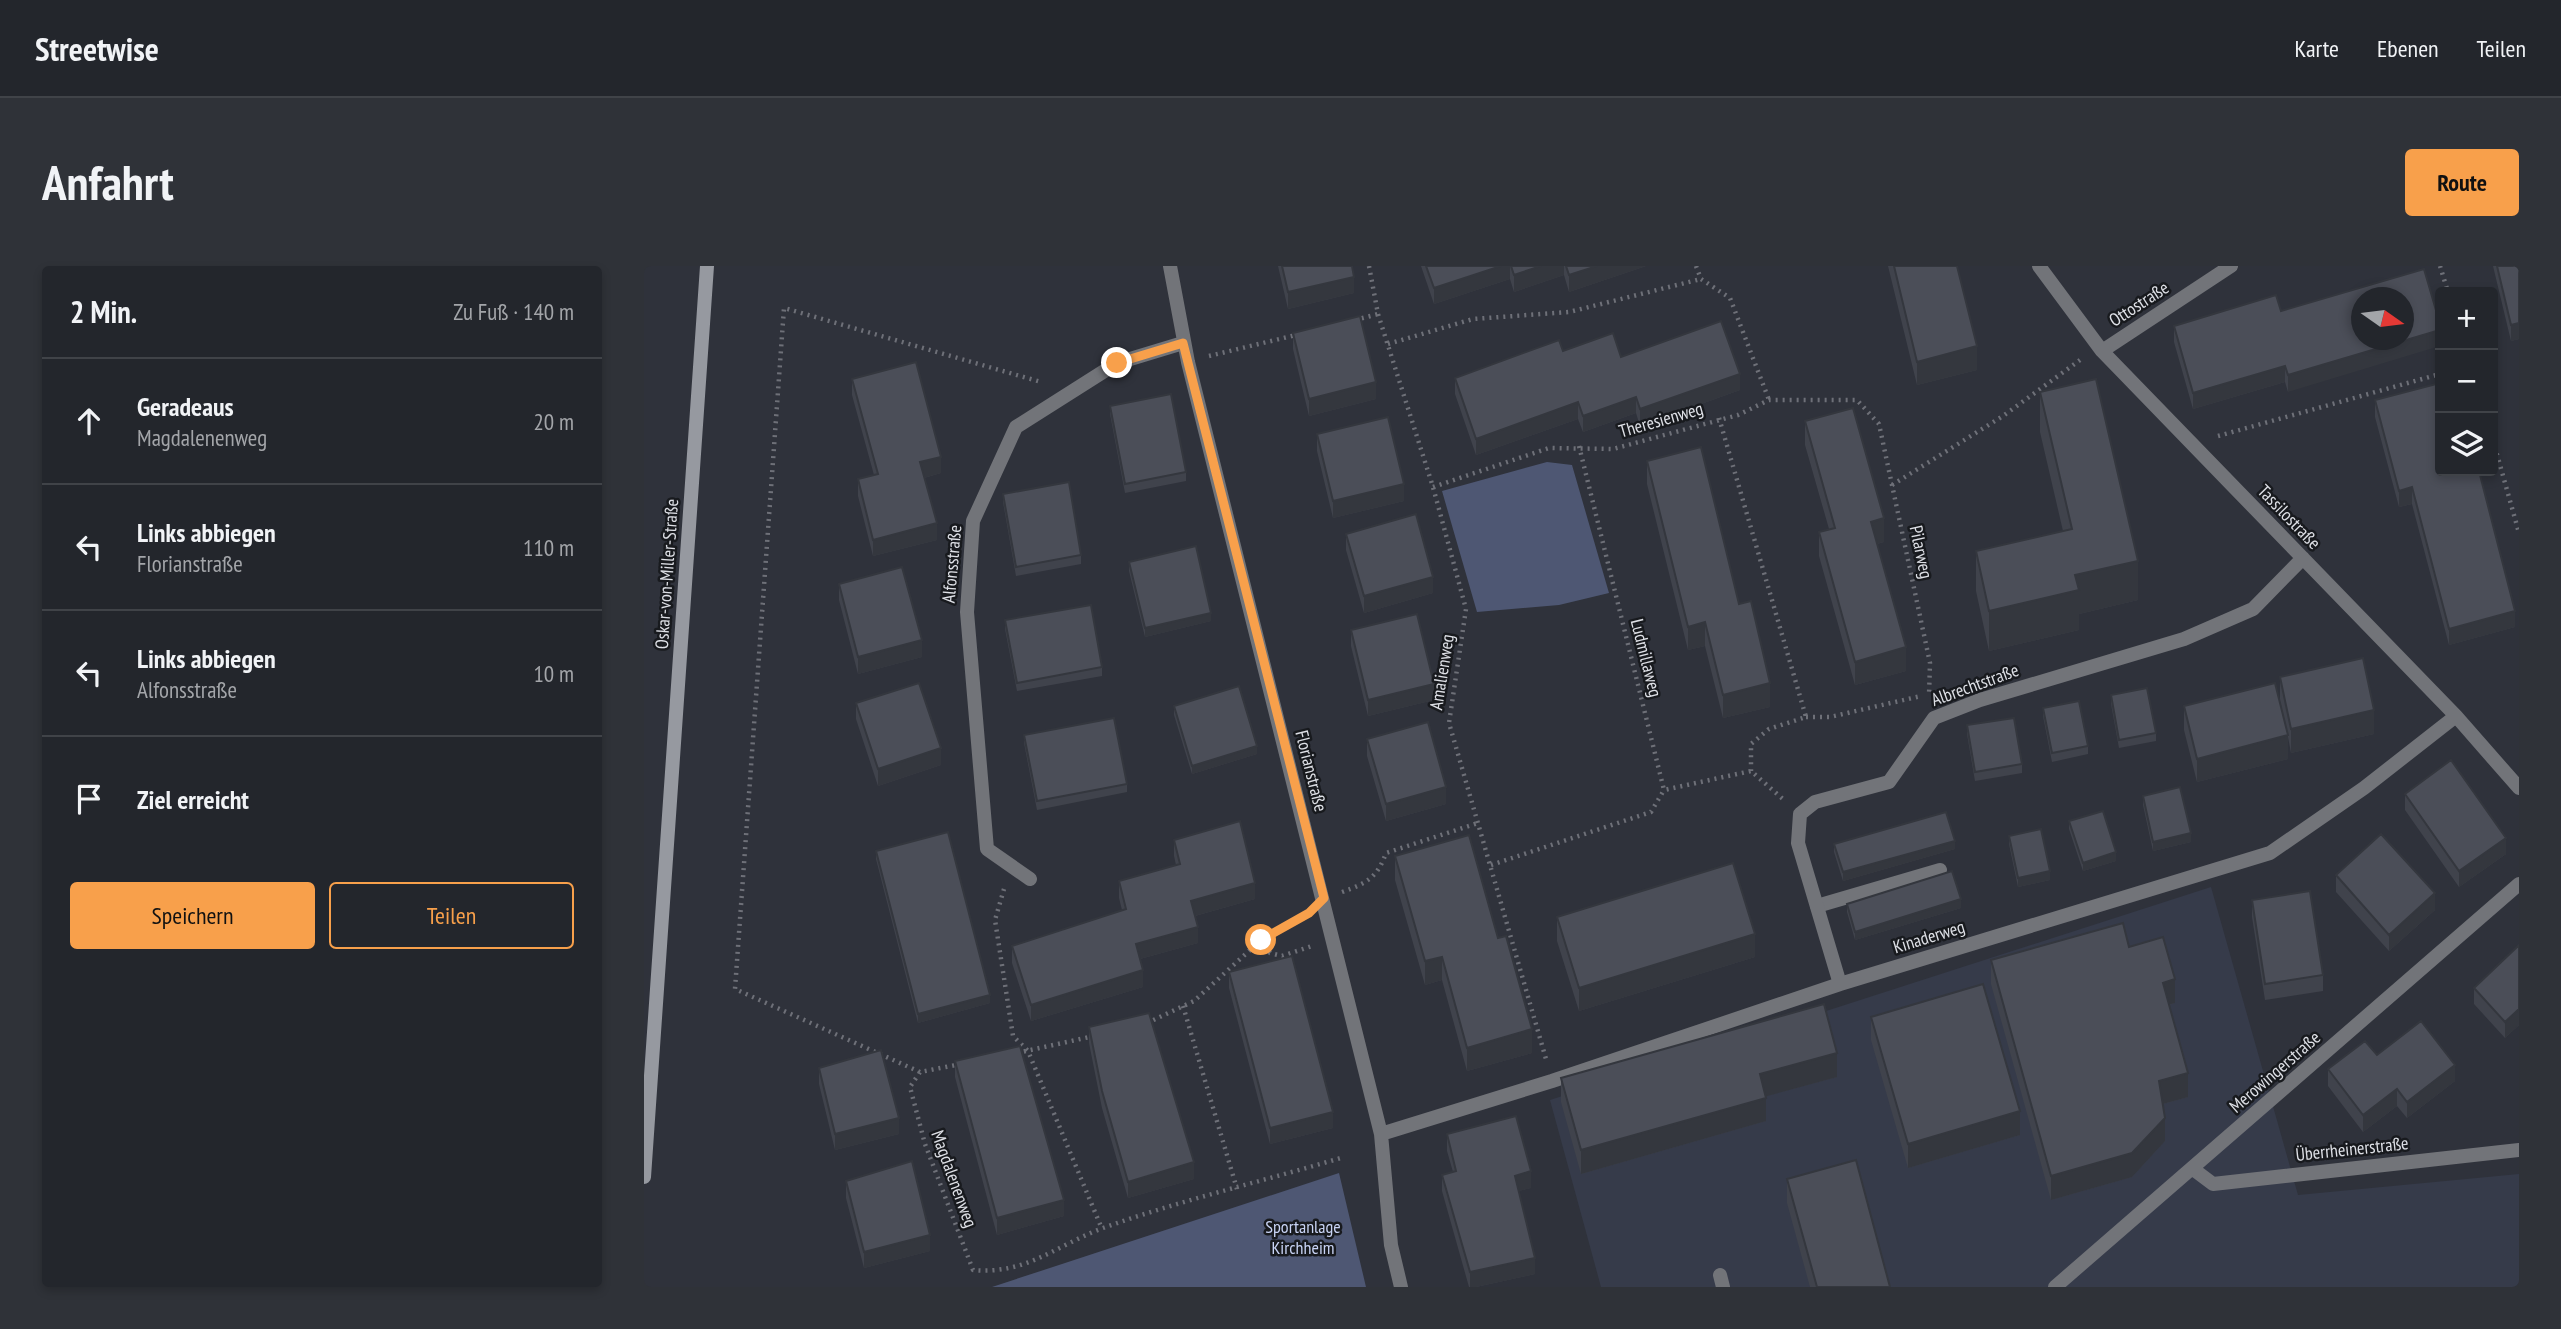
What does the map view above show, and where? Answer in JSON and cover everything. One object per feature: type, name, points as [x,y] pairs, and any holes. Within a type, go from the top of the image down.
[{"type":"main road","name":"Oskar-von-Miller-Straße","points":[[644,1177],[707,266]]},
{"type":"street","name":"Florianstraße","points":[[1170,266],[1183,343],[1381,1134],[1391,1244],[1401,1287]]},
{"type":"street","name":"Tassilostraße","points":[[2039,266],[2102,351],[2456,716],[2519,788]]},
{"type":"street","name":"Ottostraße","points":[[2102,351],[2231,266]]},
{"type":"street","name":"Alfonsstraße","points":[[1030,879],[987,849],[967,612],[973,521],[1016,427],[1117,363],[1183,343]]},
{"type":"street","name":"Albrechtstraße","points":[[1800,814],[1815,802],[1889,782],[1934,718],[1980,700],[2184,639],[2253,609],[2302,558]]},
{"type":"street","name":"Kinaderweg","points":[[1381,1134],[1552,1081],[1840,984],[2270,853],[2364,788],[2456,716]]},
{"type":"street","points":[[1800,814],[1798,843],[1840,984]]},
{"type":"street","points":[[1817,906],[1940,870]]},
{"type":"street","name":"Merowingerstraße","points":[[2055,1287],[2519,884]]},
{"type":"street","name":"Überrheinerstraße","points":[[2193,1169],[2213,1184],[2519,1150]]},
{"type":"path","name":"Amalienweg","points":[[1369,266],[1378,314],[1433,487],[1466,608],[1449,723],[1552,1081]]},
{"type":"path","points":[[1696,266],[1701,279],[1730,298],[1769,400]]},
{"type":"path","points":[[2440,266],[2446,287]]},
{"type":"path","points":[[1388,344],[1473,319],[1569,312],[1701,279]]},
{"type":"path","points":[[974,1062],[920,1072],[735,989],[784,308],[1072,391]]},
{"type":"path","points":[[1353,321],[1378,314]]},
{"type":"path","points":[[1188,362],[1302,333]]},
{"type":"path","points":[[1892,485],[2003,416],[2074,363],[2102,351]]},
{"type":"path","points":[[2189,441],[2239,433],[2435,375]]},
{"type":"path","name":"Theresienweg","points":[[1433,487],[1549,448],[1579,446],[1612,449],[1718,418],[1738,415],[1769,400],[1857,400]]},
{"type":"path","name":"Pilarweg","points":[[1857,400],[1879,424],[1930,663],[1928,694],[1934,718]]},
{"type":"path","points":[[1718,418],[1806,717]]},
{"type":"path","name":"Ludmillaweg","points":[[1579,446],[1664,790]]},
{"type":"path","points":[[2498,458],[2519,533]]},
{"type":"path","points":[[1800,814],[1751,771],[1751,744],[1769,729],[1806,717],[1830,717],[1928,694]]},
{"type":"path","points":[[1491,865],[1651,812],[1664,790],[1751,771]]},
{"type":"path","points":[[1145,1024],[1194,1001],[1261,940],[1309,913],[1324,898],[1361,885],[1379,872],[1386,853],[1478,823]]},
{"type":"path","points":[[1012,866],[995,920],[1013,1036],[1028,1051],[1102,1229]]},
{"type":"path","points":[[1261,940],[1270,953],[1282,956],[1317,945]]},
{"type":"path","points":[[1183,1006],[1237,1189]]},
{"type":"path","points":[[1014,1054],[1106,1033]]},
{"type":"path","name":"Magdalenenweg","points":[[920,1072],[910,1087],[925,1144],[973,1269],[989,1271],[1026,1265],[1102,1229],[1344,1157]]},
{"type":"shaded area","points":[[2211,887],[2298,1195],[2519,1174],[2519,1287],[1601,1287],[1550,1100]]},
{"type":"green space","points":[[1547,462],[1572,465],[1609,593],[1559,605],[1477,612],[1442,491]]},
{"type":"green space","name":"Sportanlage Kirchheim","points":[[1339,1173],[1366,1287],[992,1287]]},
{"type":"building","points":[[1282,266],[1352,266],[1354,277],[1288,292]]},
{"type":"building","points":[[1426,266],[1501,266],[1434,288]]},
{"type":"building","points":[[1511,266],[1541,266],[1514,275]]},
{"type":"building","points":[[1566,266],[1597,266],[1569,275]]},
{"type":"building","points":[[1894,266],[1957,266],[1977,346],[1917,362]]},
{"type":"building","points":[[2497,266],[2519,266],[2519,323],[2511,325]]},
{"type":"building","points":[[2424,269],[2435,307],[2435,331],[2414,338],[2414,287],[2363,287]]},
{"type":"building","points":[[2351,290],[2351,350],[2372,350],[2288,375],[2285,366],[2193,393],[2174,326],[2276,295],[2281,311]]},
{"type":"building","points":[[1360,316],[1376,382],[1309,399],[1293,333]]},
{"type":"building","points":[[1721,321],[1740,374],[1640,409],[1636,397],[1583,416],[1578,402],[1476,439],[1455,378],[1559,340],[1563,351],[1613,333],[1621,357]]},
{"type":"building","points":[[916,362],[941,457],[920,462],[937,523],[873,540],[858,479],[878,474],[852,379]]},
{"type":"building","points":[[2096,379],[2138,561],[2075,575],[2079,590],[1989,611],[1976,551],[2072,529],[2040,392]]},
{"type":"building","points":[[2435,384],[2435,476],[2480,476],[2515,611],[2449,629],[2412,487],[2399,491],[2375,400]]},
{"type":"building","points":[[1171,394],[1186,472],[1125,484],[1110,406]]},
{"type":"building","points":[[1853,408],[1884,518],[1871,522],[1906,647],[1855,662],[1819,532],[1835,528],[1805,421]]},
{"type":"building","points":[[1388,417],[1404,484],[1333,501],[1317,434]]},
{"type":"building","points":[[1701,447],[1739,604],[1751,601],[1770,683],[1723,695],[1705,622],[1688,627],[1647,461]]},
{"type":"building","points":[[1069,482],[1081,555],[1016,567],[1003,494]]},
{"type":"building","points":[[1416,514],[1433,577],[1364,596],[1346,534]]},
{"type":"building","points":[[1196,546],[1211,613],[1145,628],[1129,562]]},
{"type":"building","points":[[902,567],[922,640],[858,657],[839,584]]},
{"type":"building","points":[[1091,605],[1102,667],[1017,683],[1005,620]]},
{"type":"building","points":[[1417,614],[1434,684],[1368,700],[1351,630]]},
{"type":"building","points":[[2363,658],[2374,710],[2291,729],[2280,677]]},
{"type":"building","points":[[919,683],[941,748],[878,769],[856,703]]},
{"type":"building","points":[[2275,683],[2288,735],[2197,759],[2184,706]]},
{"type":"building","points":[[1239,686],[1257,746],[1192,766],[1174,706]]},
{"type":"building","points":[[2147,688],[2156,733],[2119,740],[2111,695]]},
{"type":"building","points":[[2079,701],[2088,746],[2052,753],[2043,708]]},
{"type":"building","points":[[1114,718],[1127,784],[1037,801],[1024,735]]},
{"type":"building","points":[[2014,718],[2022,764],[1975,772],[1967,725]]},
{"type":"building","points":[[1428,722],[1446,787],[1386,804],[1367,739]]},
{"type":"building","points":[[2451,760],[2506,838],[2459,871],[2405,794]]},
{"type":"building","points":[[2180,787],[2191,833],[2153,842],[2143,796]]},
{"type":"building","points":[[2103,811],[2116,852],[2083,863],[2069,821]]},
{"type":"building","points":[[1946,812],[1955,841],[1843,872],[1834,844]]},
{"type":"building","points":[[1240,821],[1255,883],[1191,901],[1198,927],[1136,944],[1143,970],[1031,1005],[1012,946],[1126,909],[1119,881],[1180,864],[1174,840]]},
{"type":"building","points":[[2041,829],[2050,871],[2018,878],[2009,836]]},
{"type":"building","points":[[948,832],[990,995],[918,1014],[876,851]]},
{"type":"building","points":[[2381,834],[2435,893],[2389,935],[2336,875]]},
{"type":"building","points":[[1469,835],[1498,938],[1506,936],[1532,1029],[1467,1048],[1442,957],[1425,961],[1395,856]]},
{"type":"building","points":[[1733,863],[1755,934],[1579,988],[1557,917]]},
{"type":"building","points":[[1952,871],[1961,899],[1855,932],[1847,904]]},
{"type":"building","points":[[2310,891],[2323,975],[2265,984],[2252,900]]},
{"type":"building","points":[[2123,923],[2129,947],[2163,937],[2175,979],[2163,983],[2188,1073],[2159,1081],[2165,1118],[2132,1153],[2051,1176],[1991,960]]},
{"type":"building","points":[[2519,945],[2519,1009],[2505,1022],[2474,988]]},
{"type":"building","points":[[1292,956],[1333,1112],[1270,1128],[1229,972]]},
{"type":"building","points":[[1983,984],[2020,1111],[1908,1144],[1871,1017]]},
{"type":"building","points":[[1824,1004],[1837,1053],[1760,1074],[1766,1098],[1581,1150],[1561,1078]]},
{"type":"building","points":[[1149,1013],[1194,1162],[1128,1182],[1102,1091],[1089,1027]]},
{"type":"building","points":[[2421,1021],[2455,1065],[2407,1102],[2397,1089],[2363,1115],[2328,1069],[2365,1041],[2377,1055]]},
{"type":"building","points":[[1020,1046],[1064,1200],[997,1218],[955,1061]]},
{"type":"building","points":[[881,1050],[899,1118],[835,1134],[819,1068]]},
{"type":"building","points":[[1516,1116],[1531,1171],[1515,1176],[1535,1258],[1470,1272],[1442,1175],[1456,1171],[1447,1134]]},
{"type":"building","points":[[1856,1160],[1890,1287],[1817,1287],[1787,1179]]},
{"type":"building","points":[[912,1161],[930,1235],[864,1252],[846,1181]]},
{"type":"route","points":[[1117,363],[1183,343],[1324,898],[1309,913],[1261,940]]}]
